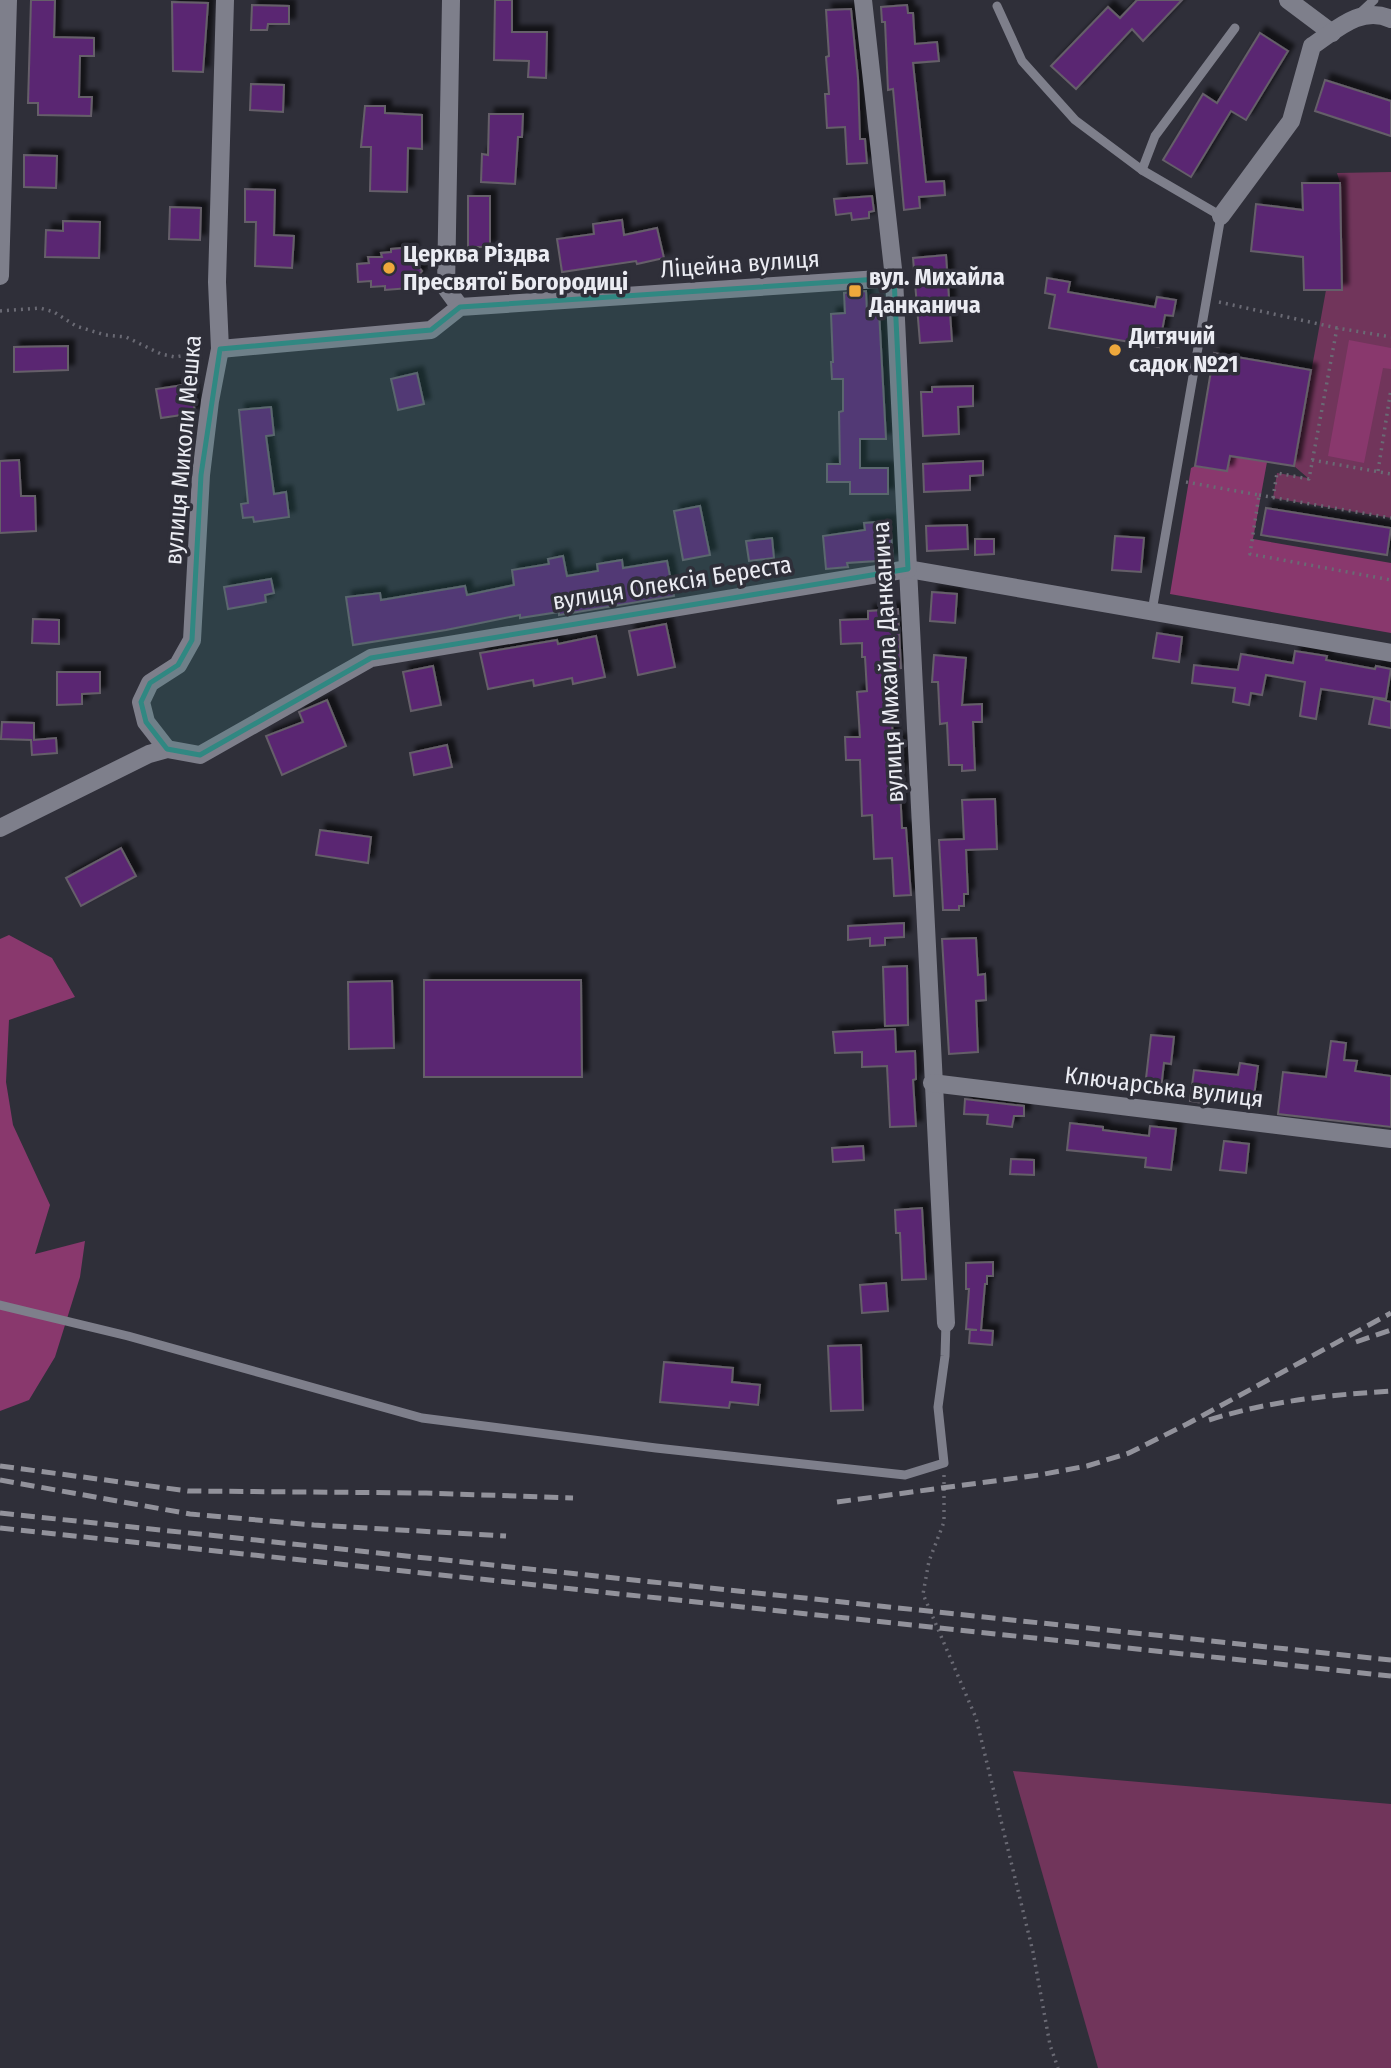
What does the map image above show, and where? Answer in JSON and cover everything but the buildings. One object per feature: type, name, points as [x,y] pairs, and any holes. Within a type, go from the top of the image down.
[{"type":"street","points":[[0,276],[8,0]]},
{"type":"street","name":"вулиця Миколи Мешка","points":[[167,749],[146,722],[141,702],[150,683],[178,665],[192,640],[201,475],[210,401],[220,349],[217,282],[225,0]]},
{"type":"street","points":[[220,349],[431,330],[460,307],[446,288],[451,0]]},
{"type":"street","name":"вулиця Михайла Данканича","points":[[863,0],[894,278],[946,1324]]},
{"type":"street","points":[[1288,0],[1332,33]]},
{"type":"street","points":[[1221,216],[1291,121],[1312,46],[1356,17],[1379,13],[1391,19]]},
{"type":"street","name":"Ліцейна вулиця","points":[[460,307],[894,278]]},
{"type":"street","name":"вулиця Олексія Береста","points":[[0,828],[149,754],[167,749],[200,755],[371,657],[908,569],[1391,653]]},
{"type":"street","name":"Ключарська вулиця","points":[[932,1083],[1391,1139]]},
{"type":"lane","points":[[1356,17],[1374,0]]},
{"type":"lane","points":[[997,6],[1022,61],[1075,120],[1142,170],[1221,216],[1152,611]]},
{"type":"lane","points":[[1142,170],[1155,136],[1235,28]]},
{"type":"lane","points":[[0,1305],[128,1336],[422,1418],[656,1448],[905,1475],[944,1463],[938,1407],[946,1324]]},
{"type":"path","points":[[1206,299],[1391,337]]},
{"type":"path","points":[[0,311],[40,308],[54,312],[76,326],[105,335],[126,337],[161,354],[175,357],[220,349]]},
{"type":"path","points":[[1273,498],[1277,473],[1309,479],[1337,327]]},
{"type":"path","points":[[1378,471],[1391,388]]},
{"type":"path","points":[[1312,460],[1391,474]]},
{"type":"path","points":[[1175,480],[1391,518]]},
{"type":"path","points":[[1259,495],[1250,554],[1391,580]]},
{"type":"path","points":[[944,1463],[944,1522],[929,1561],[923,1594],[976,1718],[1033,1952],[1050,2045],[1058,2068]]},
{"type":"highlighted area","points":[[894,278],[908,569],[371,658],[200,755],[167,749],[146,722],[141,702],[150,683],[178,665],[192,640],[201,475],[220,349],[431,330],[460,307]]},
{"type":"shaded area","points":[[1391,172],[1391,518],[1273,498],[1277,473],[1308,478],[1294,466],[1326,290],[1342,289],[1340,183],[1337,173]]},
{"type":"shaded area","points":[[1349,340],[1391,348],[1391,369],[1383,368],[1364,463],[1328,456]]},
{"type":"shaded area","points":[[1230,456],[1267,462],[1253,539],[1391,563],[1391,633],[1170,594],[1191,468],[1195,466],[1227,471]]},
{"type":"shaded area","points":[[9,935],[52,958],[75,997],[9,1020],[6,1082],[13,1125],[50,1205],[35,1254],[85,1241],[80,1277],[55,1357],[29,1400],[0,1411],[0,939]]},
{"type":"shaded area","points":[[1013,1771],[1391,1804],[1391,2068],[1098,2068]]},
{"type":"railway","points":[[837,1502],[1039,1475],[1087,1466],[1129,1453],[1391,1313]]},
{"type":"railway","points":[[1356,1342],[1391,1330]]},
{"type":"railway","points":[[1209,1420],[1299,1400],[1391,1391]]},
{"type":"railway","points":[[0,1466],[188,1491],[426,1493],[573,1498]]},
{"type":"railway","points":[[0,1480],[190,1514],[314,1525],[506,1536]]},
{"type":"railway","points":[[0,1513],[1391,1660]]},
{"type":"railway","points":[[0,1528],[1391,1676]]},
{"type":"place","name":"Церква Різдва Пресвятої Богородиці","points":[[389,268]]},
{"type":"place","name":"вул. Михайла Данканича","points":[[855,291]]},
{"type":"place","name":"Дитячий садок №21","points":[[1115,350]]}]
